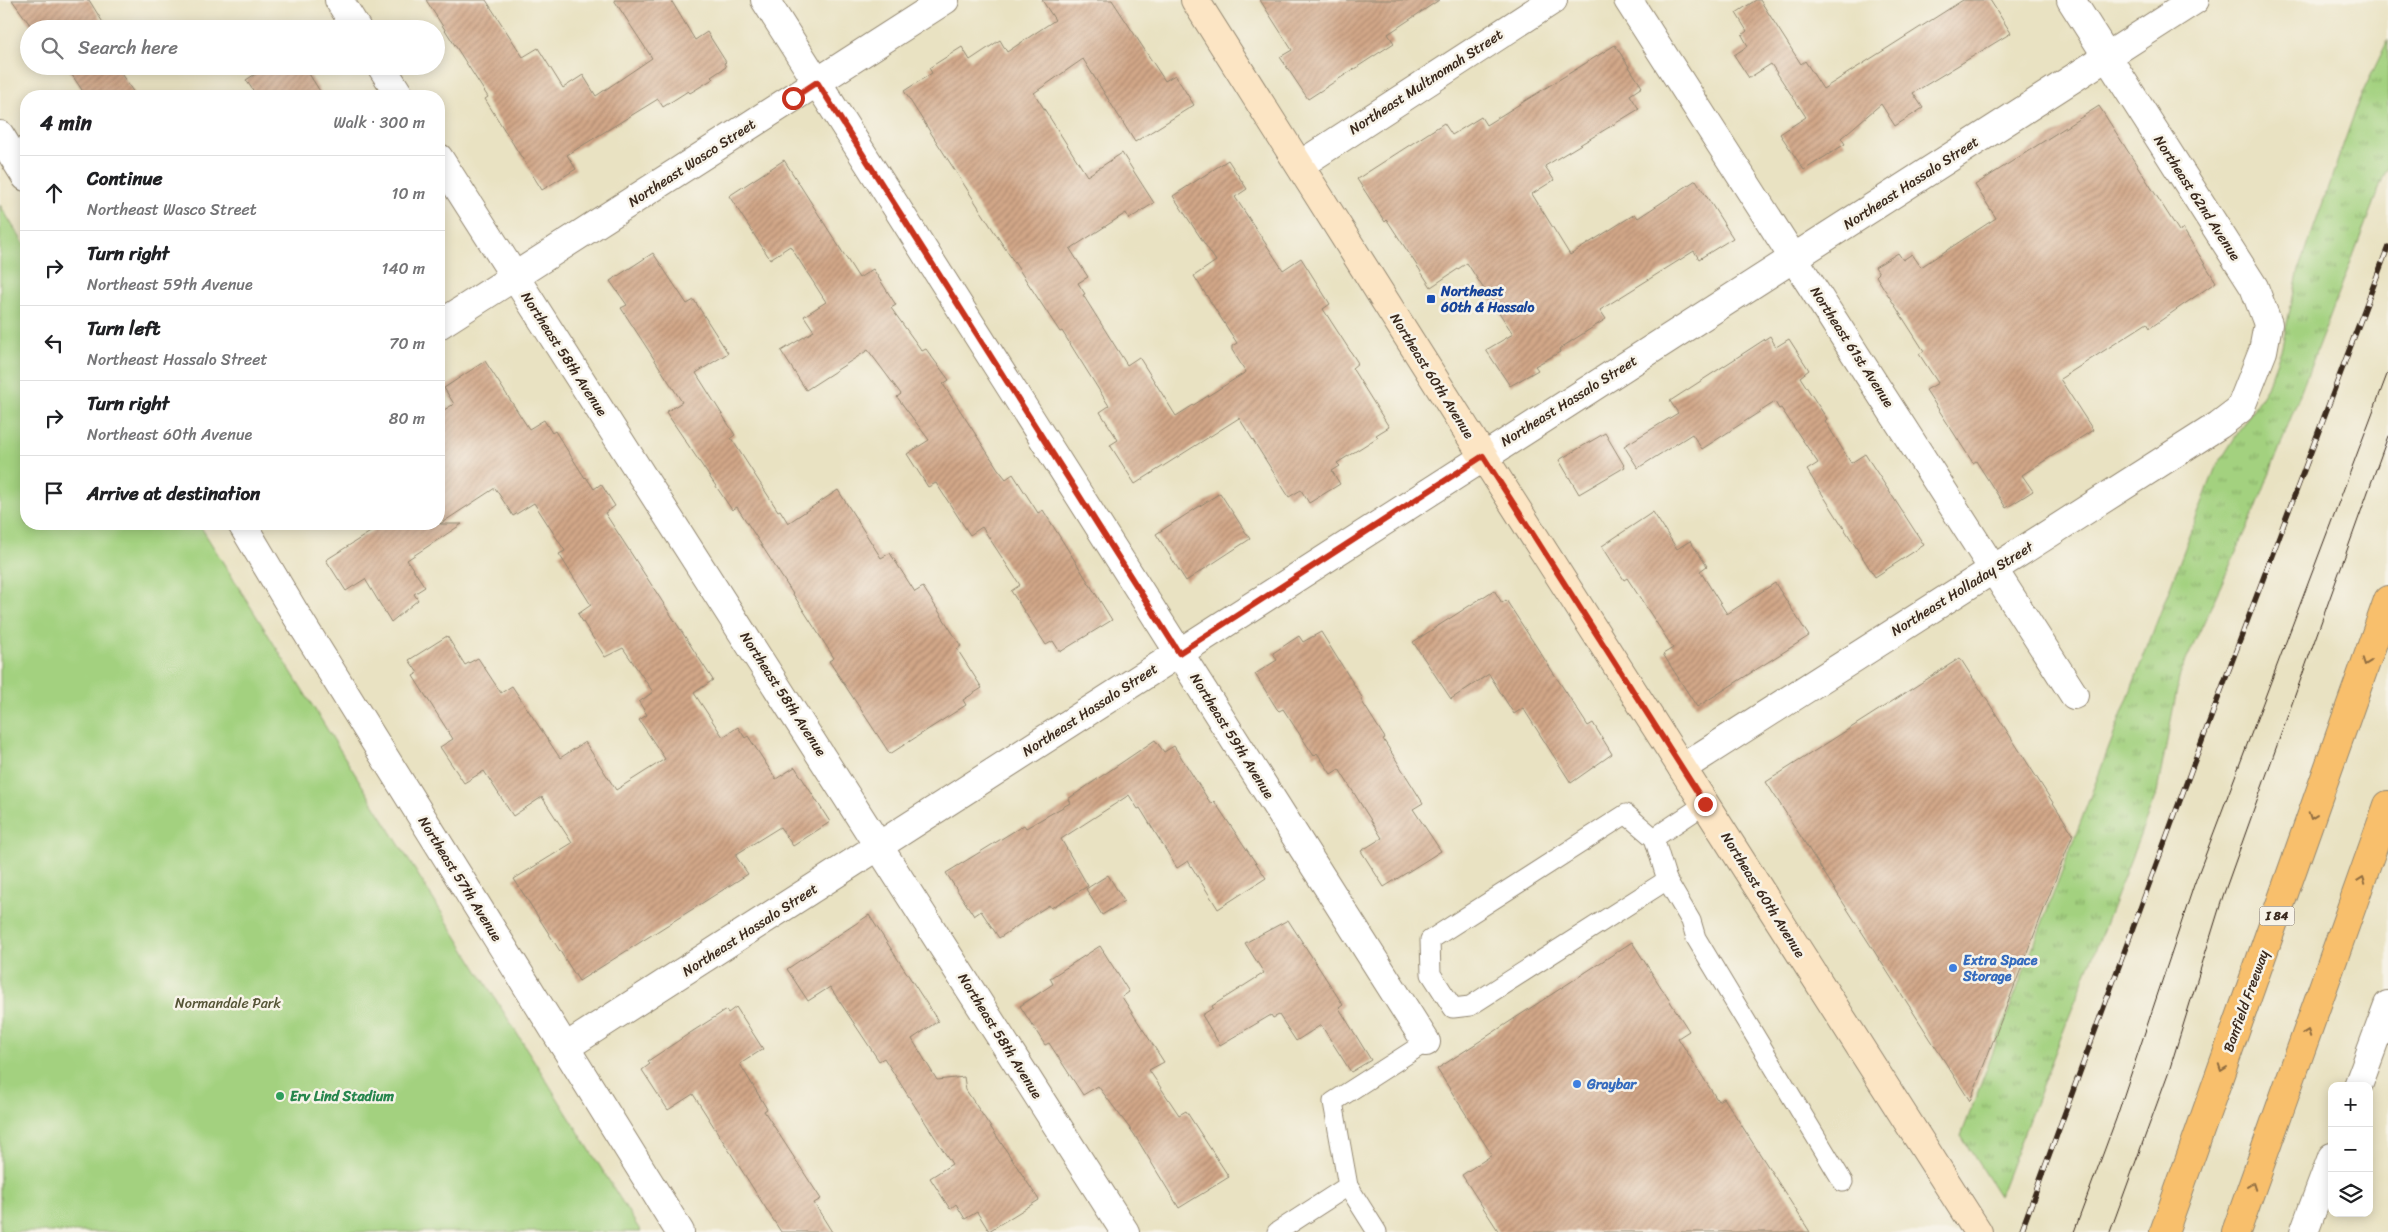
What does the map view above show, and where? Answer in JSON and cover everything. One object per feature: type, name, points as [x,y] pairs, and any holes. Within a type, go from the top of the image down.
[{"type":"highway","name":"Banfield Freeway","points":[[2164,1232],[2388,600]]},
{"type":"highway","points":[[2236,1232],[2388,805]]},
{"type":"main road","name":"Northeast 60th Avenue","points":[[1195,0],[1483,456],[1978,1232]]},
{"type":"street","points":[[339,0],[351,20]]},
{"type":"street","name":"Northeast 59th Avenue","points":[[765,0],[1426,1042]]},
{"type":"street","name":"Northeast Wasco Street","points":[[445,321],[945,0]]},
{"type":"street","name":"Northeast Multnomah Street","points":[[1300,165],[1553,0]]},
{"type":"street","name":"Northeast 61st Avenue","points":[[1628,0],[2074,696]]},
{"type":"street","name":"Northeast 62nd Avenue","points":[[2071,0],[2254,287],[2268,324],[2264,351],[2240,409]]},
{"type":"street","name":"Northeast Hassalo Street","points":[[566,1047],[2195,0]]},
{"type":"street","points":[[387,75],[396,90]]},
{"type":"street","points":[[0,135],[20,167]]},
{"type":"street","name":"Northeast 58th Avenue","points":[[445,168],[1125,1232]]},
{"type":"street","name":"Northeast Holladay Street","points":[[1682,768],[2219,425],[2240,409]]},
{"type":"street","name":"Northeast 57th Avenue","points":[[246,530],[293,610],[680,1232]]},
{"type":"street","points":[[2359,1082],[2388,1005]]},
{"type":"street","points":[[2304,1232],[2328,1168]]},
{"type":"lane","points":[[1654,838],[1705,804]]},
{"type":"lane","points":[[1667,880],[1470,1006],[1453,1008],[1432,974],[1430,940],[1626,814],[1654,838],[1667,880],[1691,921],[1696,938],[1843,1182]]},
{"type":"lane","points":[[1377,1232],[1348,1186],[1333,1102],[1426,1042]]},
{"type":"lane","points":[[1277,1232],[1348,1186]]},
{"type":"green space","points":[[2388,40],[2388,165],[2255,511],[2180,674],[2157,792],[1999,1196],[1961,1136],[2215,469],[2267,387],[2281,350],[2299,270],[2359,100]]},
{"type":"green space","name":"Normandale Park","points":[[0,205],[20,237],[20,530],[203,530],[641,1232],[0,1232]]},
{"type":"building","points":[[12,0],[89,0],[101,20],[26,20]]},
{"type":"building","points":[[426,0],[486,0],[523,57],[538,48],[563,88],[583,75],[596,96],[652,58],[614,0],[671,0],[695,40],[707,32],[726,62],[724,63],[726,67],[711,77],[713,79],[690,93],[688,91],[663,107],[658,99],[567,155],[576,169],[542,190],[485,99],[488,97],[445,30],[445,20],[439,20]]},
{"type":"building","points":[[1042,0],[1112,0],[1165,81],[1175,75],[1194,105],[1135,142],[1083,59],[1034,93],[1087,176],[1122,153],[1154,203],[1129,219],[1126,213],[1070,249],[1088,277],[1078,283],[1085,294],[1083,295],[1127,365],[1139,357],[1176,416],[1246,372],[1232,350],[1232,346],[1237,343],[1194,276],[1216,261],[1173,196],[1228,160],[1247,189],[1235,197],[1283,270],[1301,258],[1330,304],[1323,309],[1358,363],[1352,368],[1389,427],[1376,435],[1378,437],[1337,463],[1340,466],[1332,471],[1340,484],[1309,503],[1301,490],[1289,497],[1239,418],[1135,484],[1110,445],[1118,440],[1100,412],[1109,406],[1062,331],[1060,332],[904,91],[932,73],[929,68],[962,47],[970,60],[1000,40],[1007,52],[1055,20]]},
{"type":"building","points":[[1260,0],[1439,0],[1388,34],[1394,43],[1308,99],[1280,57],[1292,50]]},
{"type":"building","points":[[1756,0],[1760,0],[1801,64],[1805,61],[1823,89],[1963,0],[1990,0],[2011,33],[1913,93],[1923,108],[1895,126],[1881,104],[1841,138],[1845,144],[1804,170],[1780,134],[1806,117],[1771,64],[1749,78],[1734,55],[1748,46],[1742,35],[1747,31],[1736,13]]},
{"type":"building","points":[[1615,45],[1642,87],[1630,95],[1639,109],[1545,166],[1554,180],[1532,194],[1570,255],[1635,214],[1638,218],[1696,180],[1733,238],[1699,259],[1694,251],[1600,310],[1606,319],[1559,349],[1560,352],[1535,366],[1538,370],[1510,386],[1486,350],[1513,334],[1467,263],[1431,287],[1387,220],[1385,222],[1357,179],[1444,123],[1452,135],[1481,117],[1486,125]]},
{"type":"building","points":[[72,75],[122,75],[132,90],[82,90]]},
{"type":"building","points":[[254,75],[310,75],[319,90],[253,90],[246,80]]},
{"type":"building","points":[[2099,106],[2179,231],[2183,229],[2216,282],[2150,328],[2147,323],[2060,379],[2093,430],[2022,475],[2033,491],[2006,508],[1976,461],[1973,463],[1926,390],[1938,383],[1919,354],[1924,351],[1876,276],[1879,273],[1875,267],[1898,253],[1903,260],[1912,254],[1921,267],[1996,218],[1975,185]]},
{"type":"building","points":[[784,160],[859,278],[873,269],[896,305],[891,308],[922,351],[926,349],[949,380],[943,384],[998,469],[1006,479],[1013,474],[1038,513],[1043,510],[1112,620],[1060,652],[1053,641],[1046,645],[1011,591],[1020,585],[982,527],[970,535],[936,483],[928,487],[907,454],[929,440],[897,397],[901,394],[868,350],[806,390],[781,351],[814,331],[804,316],[826,302],[790,246],[770,259],[729,196]]},
{"type":"building","points":[[653,253],[687,304],[694,300],[728,353],[696,373],[735,435],[731,438],[778,511],[780,510],[788,523],[838,490],[881,558],[890,553],[915,592],[923,587],[961,646],[957,649],[982,688],[963,700],[966,705],[890,754],[829,661],[834,658],[737,507],[732,510],[666,412],[682,402],[621,308],[627,305],[610,281]]},
{"type":"building","points":[[1770,336],[1776,347],[1789,339],[1809,370],[1800,377],[1827,419],[1825,421],[1851,463],[1865,454],[1924,545],[1875,577],[1807,470],[1818,463],[1775,402],[1702,449],[1692,434],[1638,468],[1624,446],[1678,413],[1670,401]]},
{"type":"building","points":[[485,361],[529,429],[544,420],[552,433],[555,431],[585,478],[594,489],[601,484],[615,506],[605,513],[713,680],[694,693],[723,737],[738,727],[745,738],[748,736],[776,779],[795,767],[830,822],[793,846],[780,827],[735,855],[748,874],[579,981],[514,879],[572,843],[542,797],[513,816],[484,771],[464,783],[440,747],[453,739],[413,676],[418,673],[409,660],[447,636],[465,665],[478,658],[501,693],[512,686],[560,758],[585,742],[616,790],[665,759],[639,720],[647,715],[639,702],[653,692],[623,648],[605,657],[578,614],[591,605],[559,554],[565,551],[534,503],[513,516],[495,488],[445,521],[445,409],[454,404],[445,387]]},
{"type":"building","points":[[1605,433],[1625,467],[1579,494],[1559,460]]},
{"type":"building","points":[[1220,493],[1250,539],[1186,581],[1156,534]]},
{"type":"building","points":[[1653,512],[1677,549],[1690,541],[1707,566],[1700,571],[1727,614],[1775,583],[1809,636],[1697,707],[1663,654],[1673,648],[1627,578],[1624,580],[1602,546]]},
{"type":"building","points":[[445,524],[462,524],[407,560],[425,587],[414,594],[418,600],[391,622],[365,579],[346,591],[326,560],[374,530],[445,530]]},
{"type":"building","points":[[1494,590],[1502,603],[1506,600],[1588,726],[1593,723],[1612,754],[1571,783],[1523,708],[1514,714],[1489,674],[1451,699],[1413,642]]},
{"type":"building","points":[[1321,632],[1363,699],[1361,700],[1385,738],[1383,739],[1423,803],[1413,809],[1441,851],[1384,887],[1361,851],[1382,838],[1339,769],[1331,774],[1317,753],[1314,756],[1283,709],[1279,711],[1277,709],[1255,674],[1277,660],[1273,653],[1299,636],[1303,642]]},
{"type":"building","name":"Extra Space Storage","points":[[1960,658],[2073,834],[1970,1101],[1766,782]]},
{"type":"building","points":[[1155,740],[1164,752],[1174,746],[1211,804],[1214,801],[1266,878],[1218,909],[1188,861],[1177,868],[1140,808],[1138,809],[1129,795],[1061,839],[1088,886],[1051,908],[1049,905],[999,938],[981,911],[974,916],[946,873],[1024,825],[1026,828],[1070,803],[1068,799]]},
{"type":"building","points":[[1108,875],[1124,901],[1102,915],[1086,889]]},
{"type":"building","points":[[869,915],[938,1021],[912,1039],[937,1080],[964,1077],[966,1090],[1039,1200],[989,1231],[977,1212],[965,1219],[956,1204],[950,1209],[930,1178],[952,1164],[884,1058],[879,1061],[830,987],[808,1001],[787,969]]},
{"type":"building","points":[[1288,920],[1343,1005],[1339,1008],[1371,1060],[1351,1072],[1321,1025],[1296,1041],[1279,1015],[1273,1018],[1271,1015],[1220,1045],[1202,1015],[1213,1008],[1212,1006],[1264,973],[1245,943]]},
{"type":"building","name":"Graybar","points":[[1632,942],[1689,1031],[1678,1038],[1718,1101],[1724,1098],[1810,1232],[1499,1232],[1462,1175],[1492,1155],[1437,1069]]},
{"type":"building","points":[[1100,946],[1129,992],[1122,997],[1164,1062],[1149,1070],[1179,1115],[1186,1111],[1229,1177],[1179,1208],[1134,1134],[1098,1086],[1083,1095],[1049,1043],[1045,1045],[1020,1006],[1053,984],[1050,978]]},
{"type":"building","points":[[736,1007],[763,1049],[740,1064],[767,1109],[764,1111],[821,1199],[814,1203],[832,1232],[781,1232],[693,1094],[668,1110],[642,1070],[650,1064],[648,1061],[726,1010],[728,1013]]},
{"type":"tram line","points":[[2074,1232],[2116,1119],[2194,885],[2388,372]]},
{"type":"tram line","points":[[2110,1232],[2170,1068],[2223,896],[2388,436]]},
{"type":"railway","points":[[2021,1232],[2193,765],[2388,247]]},
{"type":"place","name":"Northeast 60th & Hassalo","points":[[1431,299]]},
{"type":"place","name":"Extra Space Storage","points":[[1953,968]]},
{"type":"place","name":"Graybar","points":[[1577,1084]]},
{"type":"place","name":"Erv Lind Stadium","points":[[280,1096]]},
{"type":"route","points":[[793,98],[817,82],[1179,653],[1483,456],[1705,804]]}]
